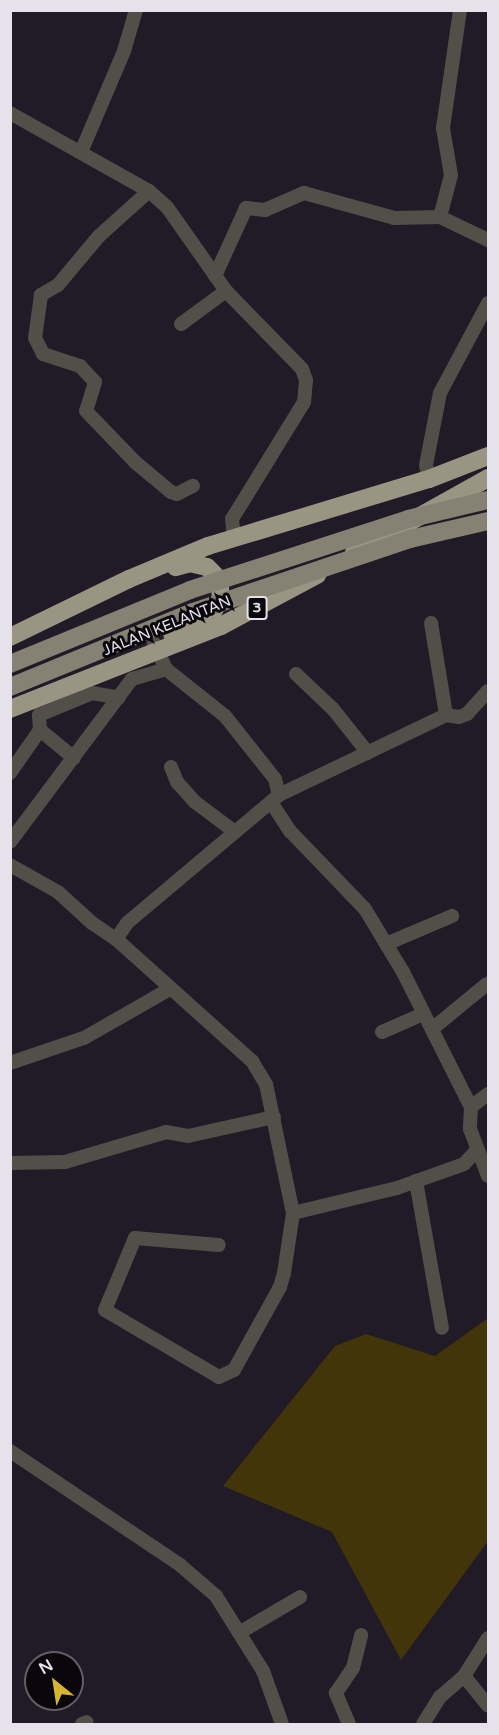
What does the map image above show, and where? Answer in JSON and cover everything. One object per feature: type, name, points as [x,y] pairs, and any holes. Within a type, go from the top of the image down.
[{"type":"highway","points":[[10,637],[183,556],[234,538],[429,479],[489,456]]},
{"type":"highway","name":"JALAN KELANTAN","points":[[10,709],[155,648],[221,626],[286,593],[489,477]]},
{"type":"highway","points":[[71,607],[181,565],[207,567],[221,588],[218,606],[204,619],[155,648]]},
{"type":"main road","points":[[10,664],[190,590],[408,519],[489,500]]},
{"type":"main road","name":"3","points":[[10,687],[193,612],[410,539],[489,521]]},
{"type":"street","points":[[81,152],[124,51],[136,10]]},
{"type":"street","points":[[440,217],[451,175],[443,128],[460,10]]},
{"type":"street","points":[[10,113],[149,191],[167,207],[226,291],[295,360],[306,380],[304,402],[232,519],[234,538]]},
{"type":"street","points":[[149,191],[99,236],[58,285],[41,295],[35,338],[43,354],[80,366],[95,382],[86,411],[135,462],[171,492],[177,494],[193,486]]},
{"type":"street","points":[[215,276],[246,208],[265,210],[296,195],[312,194],[394,218],[440,217],[489,240]]},
{"type":"street","points":[[181,324],[226,291]]},
{"type":"street","points":[[429,479],[426,465],[440,393],[489,303]]},
{"type":"street","points":[[430,623],[446,715]]},
{"type":"street","points":[[155,648],[166,669],[225,716],[274,779],[275,798],[290,831],[364,909],[387,944],[471,1107],[470,1129],[489,1176]]},
{"type":"street","points":[[10,842],[132,679],[166,669]]},
{"type":"street","points":[[296,674],[345,723],[368,753]]},
{"type":"street","points":[[116,939],[127,923],[275,798],[446,715],[459,717],[468,714],[489,691]]},
{"type":"street","points":[[10,772],[40,730],[39,715],[92,693],[119,698]]},
{"type":"street","points":[[40,730],[74,758]]},
{"type":"street","points":[[171,767],[177,782],[195,801],[235,832]]},
{"type":"street","points":[[10,865],[58,892],[92,923],[116,939],[252,1061],[266,1083],[293,1213],[280,1287],[234,1370],[219,1377],[105,1310],[135,1238],[219,1245]]},
{"type":"street","points":[[387,944],[452,916]]},
{"type":"street","points":[[432,1029],[487,984]]},
{"type":"street","points":[[10,1062],[84,1038],[170,989]]},
{"type":"street","points":[[382,1032],[423,1014]]},
{"type":"street","points":[[471,1107],[489,1094]]},
{"type":"street","points":[[10,1162],[66,1162],[166,1132],[188,1136],[274,1117]]},
{"type":"street","points":[[293,1213],[416,1181],[464,1164],[477,1150]]},
{"type":"street","points":[[416,1181],[442,1328]]},
{"type":"street","points":[[10,1451],[196,1577],[216,1596],[262,1671],[282,1725]]},
{"type":"street","points":[[239,1633],[300,1598]]},
{"type":"street","points":[[349,1725],[336,1694],[353,1668],[361,1635]]},
{"type":"street","points":[[423,1725],[440,1697],[464,1676],[489,1638]]},
{"type":"street","points":[[464,1676],[489,1706]]},
{"type":"shaded area","points":[[488,1318],[488,1541],[401,1660],[332,1532],[223,1486],[335,1346],[366,1334],[435,1356]]}]
